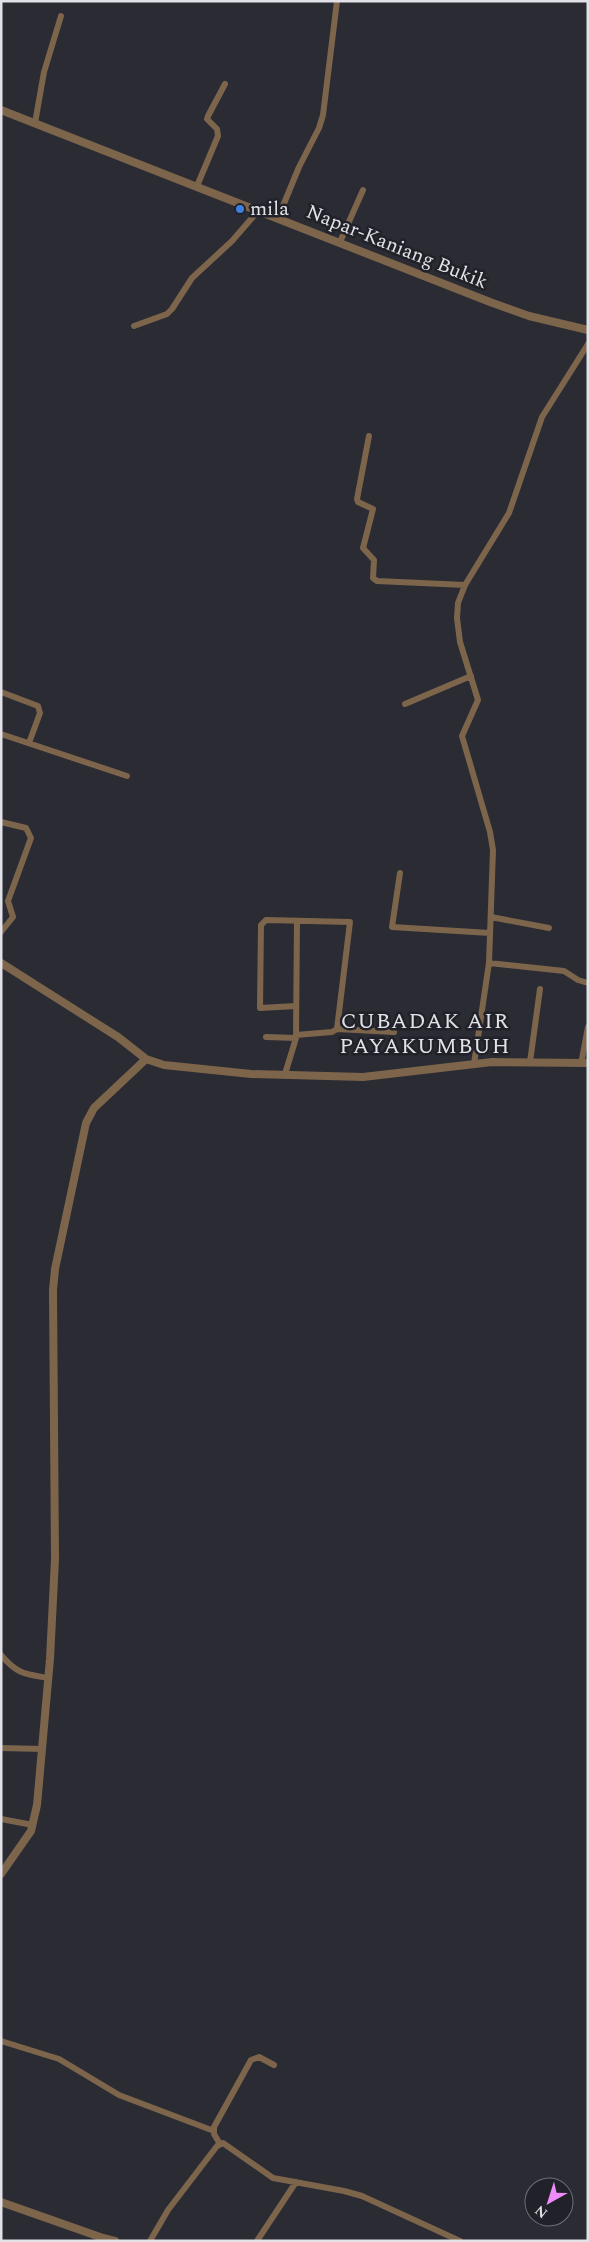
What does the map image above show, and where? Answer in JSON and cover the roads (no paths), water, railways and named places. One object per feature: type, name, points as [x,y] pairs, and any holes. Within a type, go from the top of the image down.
[{"type":"street","points":[[278,218],[299,167],[319,128],[323,115],[337,1]]},
{"type":"street","points":[[35,123],[44,72],[61,16]]},
{"type":"street","points":[[197,186],[218,136],[217,129],[209,122],[208,116],[225,84]]},
{"type":"street","name":"Napar-Kaniang Bukik","points":[[1,110],[490,302],[529,316],[588,330]]},
{"type":"street","points":[[340,242],[363,190]]},
{"type":"street","points":[[134,326],[167,314],[192,278],[232,241],[258,210]]},
{"type":"street","points":[[474,1064],[488,963],[492,842],[462,736],[478,700],[460,642],[457,618],[458,602],[465,585],[510,513],[547,407],[588,344]]},
{"type":"street","points":[[369,436],[357,499],[358,502],[373,509],[363,545],[364,550],[374,560],[373,578],[377,581],[465,585]]},
{"type":"street","points":[[405,704],[471,676]]},
{"type":"street","points":[[1,692],[38,706],[40,714],[29,743]]},
{"type":"street","points":[[1,734],[127,776]]},
{"type":"street","points":[[1,822],[26,828],[31,838],[8,901],[13,917],[1,932]]},
{"type":"street","points":[[400,873],[392,927],[490,932]]},
{"type":"street","points":[[491,917],[549,928]]},
{"type":"street","points":[[296,1006],[260,1008],[260,928],[266,920],[350,922],[337,1029]]},
{"type":"street","points":[[285,1074],[296,1036],[297,921]]},
{"type":"street","points":[[1,963],[146,1058],[164,1065],[199,1069],[251,1074],[363,1076],[492,1062],[584,1064],[588,1027]]},
{"type":"street","points":[[488,963],[564,971],[578,980],[588,983]]},
{"type":"street","points":[[530,1062],[540,989]]},
{"type":"street","points":[[266,1037],[332,1032],[337,1029],[394,1032]]},
{"type":"street","points":[[1,1874],[25,1842],[33,1825],[37,1804],[42,1749],[55,1559],[54,1281],[86,1123],[94,1108],[146,1058]]},
{"type":"street","points":[[1,1655],[11,1667],[19,1672],[48,1678]]},
{"type":"street","points":[[1,1748],[42,1749]]},
{"type":"street","points":[[1,1819],[33,1825]]},
{"type":"street","points":[[1,2041],[59,2059],[119,2095],[214,2131],[220,2144]]},
{"type":"street","points":[[214,2131],[252,2060],[259,2057],[274,2065]]},
{"type":"street","points":[[220,2144],[227,2144],[273,2178],[362,2196],[460,2241]]},
{"type":"street","points":[[150,2241],[168,2210],[220,2144]]},
{"type":"street","points":[[257,2241],[296,2182]]},
{"type":"street","points":[[1,2202],[92,2238],[115,2241]]},
{"type":"place","name":"mila","points":[[240,209]]},
{"type":"district","name":"CUBADAK AIR PAYAKUMBUH","points":[[425,1034]]}]
